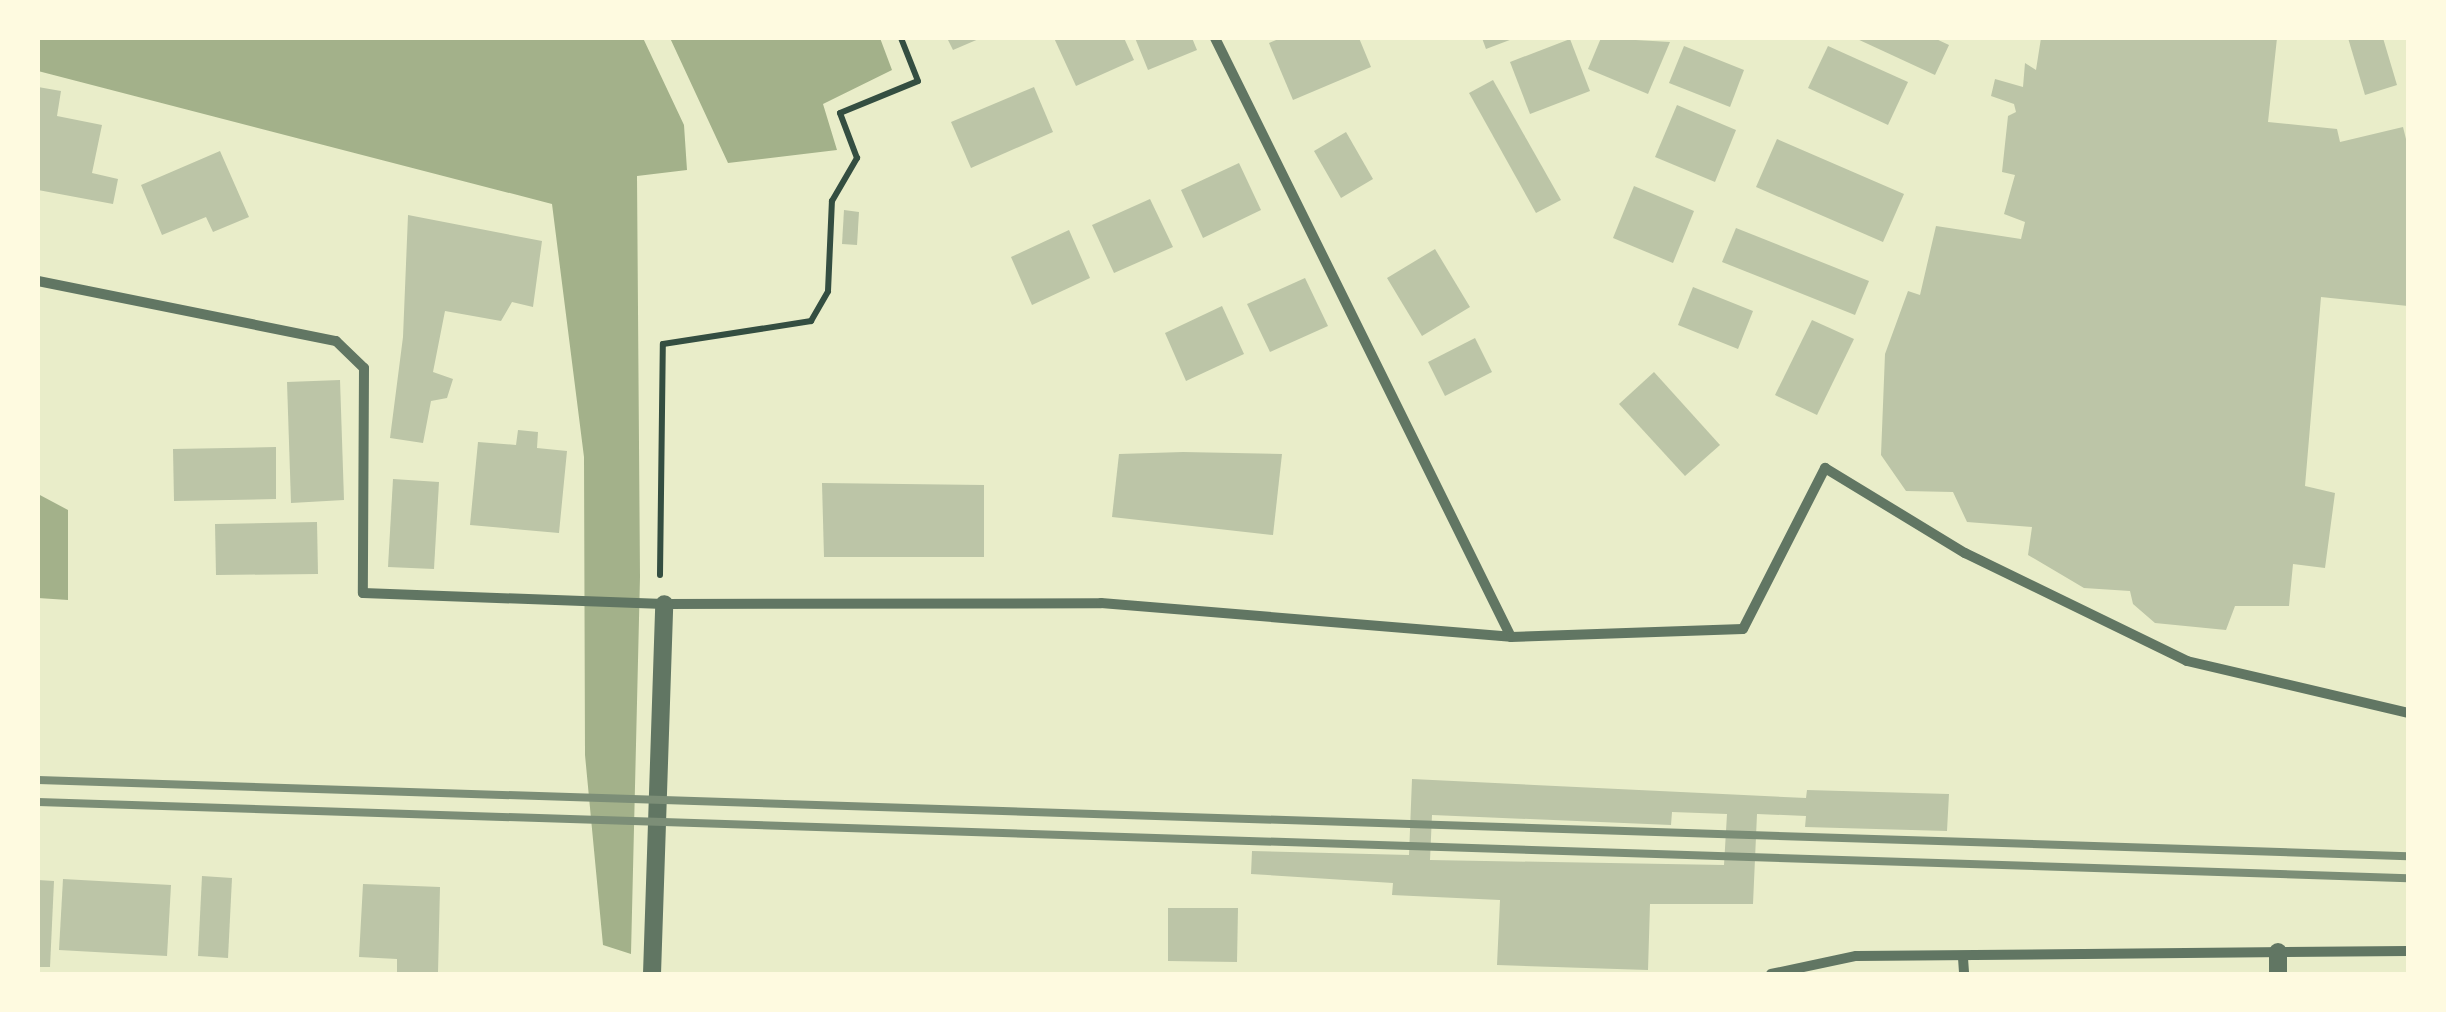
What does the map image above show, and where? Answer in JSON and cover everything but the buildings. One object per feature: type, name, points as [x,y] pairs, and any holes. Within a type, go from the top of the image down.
[{"type":"street","points":[[1215,38],[1511,637]]},
{"type":"street","points":[[38,281],[336,341],[364,368],[363,593],[583,598],[664,604],[1100,603],[1511,637],[1743,629],[1825,468],[1966,553],[2187,661],[2408,713]]},
{"type":"street","points":[[652,974],[664,604]]},
{"type":"street","points":[[1771,974],[1856,956],[2408,951]]},
{"type":"street","points":[[2278,952],[2278,974]]},
{"type":"street","points":[[1963,958],[1964,974]]},
{"type":"path","points":[[664,604],[663,344],[812,321],[828,291],[832,201],[857,158],[840,112],[918,81],[901,38]]},
{"type":"shaded area","points":[[38,38],[643,38],[684,125],[687,170],[637,176],[640,577],[631,954],[603,945],[585,755],[584,457],[552,204],[38,71]]},
{"type":"shaded area","points":[[670,38],[880,38],[892,70],[823,104],[837,150],[728,163]]},
{"type":"shaded area","points":[[38,494],[68,510],[68,600],[38,598]]},
{"type":"railway","points":[[38,780],[2408,856]]},
{"type":"railway","points":[[38,802],[2408,878]]}]
